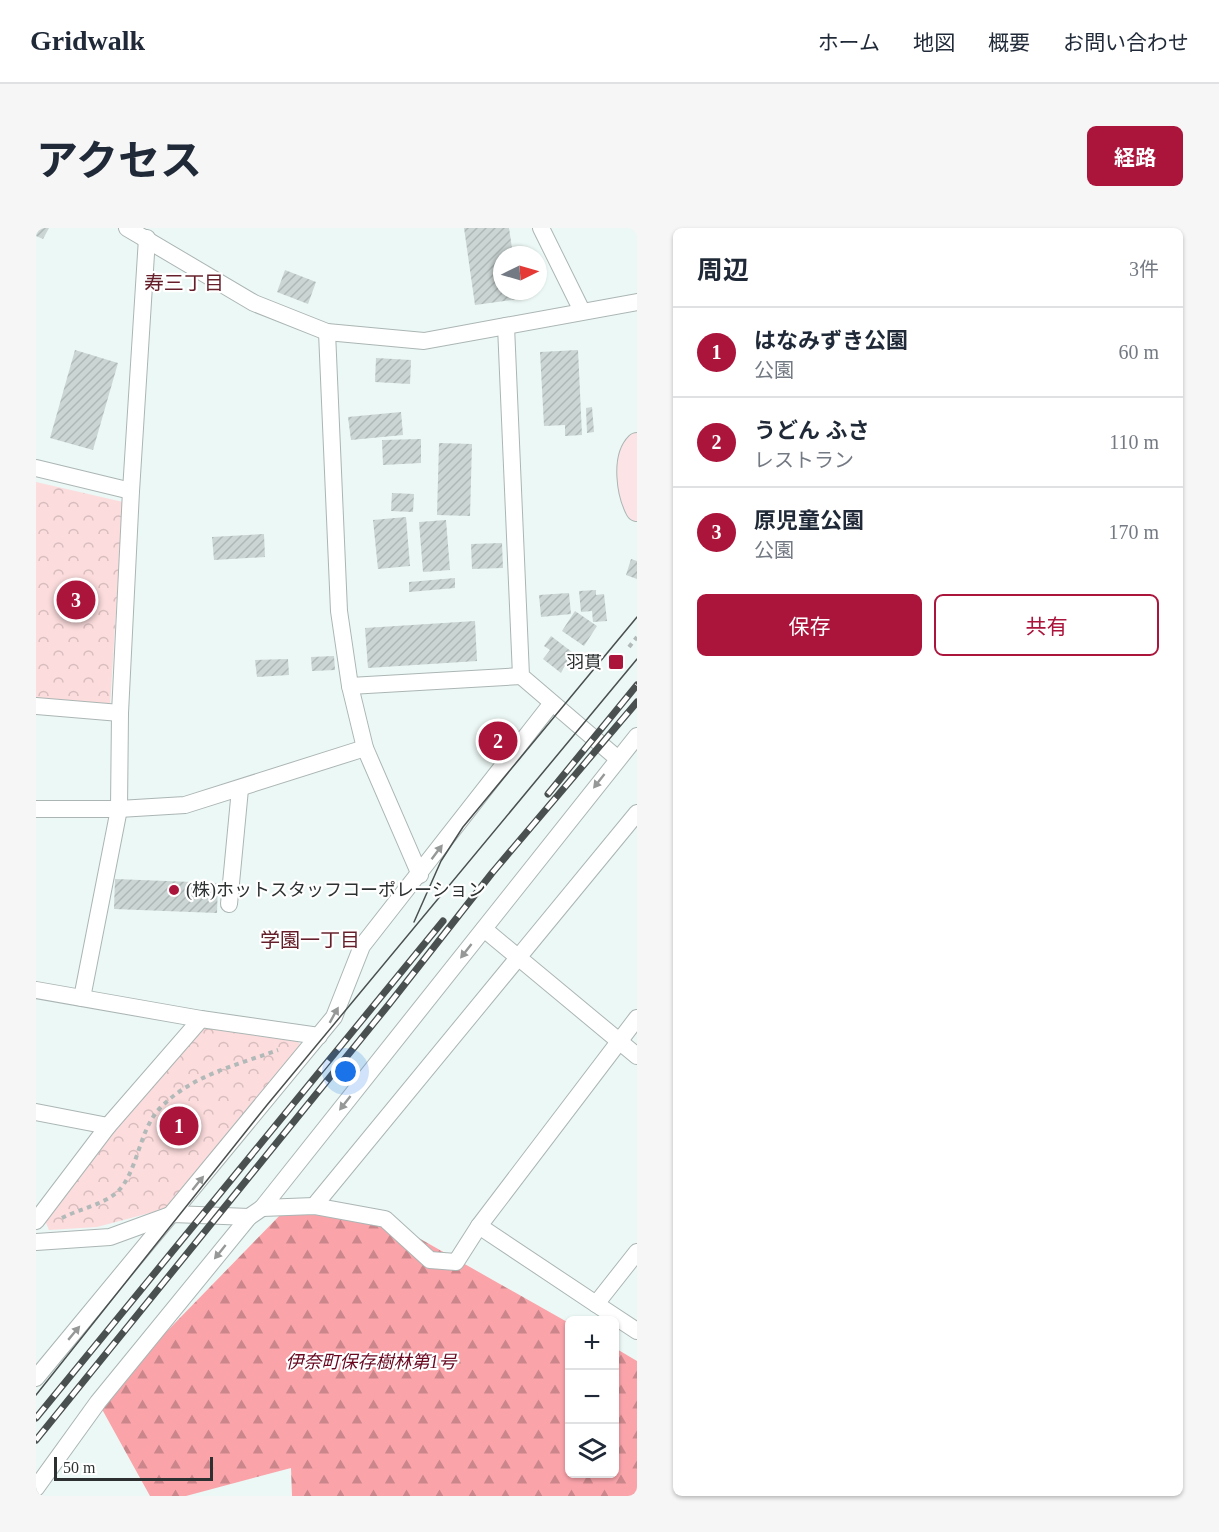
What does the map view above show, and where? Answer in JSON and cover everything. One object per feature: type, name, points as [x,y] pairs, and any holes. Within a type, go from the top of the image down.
[{"type":"street","points":[[127,228],[254,303],[327,332],[424,341],[637,302]]},
{"type":"street","points":[[541,228],[582,311]]},
{"type":"street","points":[[82,998],[119,809],[120,714],[130,491],[147,238]]},
{"type":"street","points":[[506,326],[521,676]]},
{"type":"street","points":[[327,332],[339,611],[350,686],[365,748],[420,875]]},
{"type":"street","points":[[637,444],[631,450],[628,462],[632,496],[637,510]]},
{"type":"street","points":[[36,468],[130,491]]},
{"type":"street","points":[[350,686],[521,676],[617,758]]},
{"type":"street","points":[[36,1378],[334,1017],[362,946],[420,875],[552,703]]},
{"type":"street","points":[[36,706],[120,714]]},
{"type":"street","points":[[40,1489],[98,1402],[255,1212],[484,929],[617,758],[637,736]]},
{"type":"street","points":[[36,809],[119,809],[185,805],[365,748]]},
{"type":"street","points":[[229,904],[240,789]]},
{"type":"street","points":[[314,1206],[637,813]]},
{"type":"street","points":[[484,929],[637,1056]]},
{"type":"street","points":[[36,990],[201,1019],[319,1036]]},
{"type":"street","points":[[36,1242],[110,1237],[173,1214],[255,1212],[314,1206],[385,1219],[430,1260],[456,1262],[479,1226],[618,1040],[637,1018]]},
{"type":"street","points":[[36,1221],[108,1126],[201,1019]]},
{"type":"street","points":[[36,1112],[108,1126]]},
{"type":"street","points":[[479,1226],[637,1331]]},
{"type":"street","points":[[596,1304],[637,1252]]},
{"type":"path","points":[[628,647],[637,636]]},
{"type":"path","points":[[53,1223],[117,1192],[127,1178],[145,1129],[159,1109],[178,1092],[205,1076],[319,1036]]},
{"type":"green space","points":[[36,482],[123,502],[110,706],[36,698]]},
{"type":"green space","points":[[213,1026],[295,1039],[302,1046],[176,1206],[97,1227],[49,1230],[44,1218],[198,1030]]},
{"type":"green space","name":"伊奈町保存樹林第1号","points":[[286,1209],[385,1219],[565,1321],[565,1478],[619,1478],[619,1350],[637,1361],[637,1496],[292,1496],[291,1468],[186,1496],[150,1496],[98,1402]]},
{"type":"building","points":[[36,228],[49,228],[43,239],[36,236]]},
{"type":"building","points":[[464,228],[509,228],[512,246],[493,246],[493,300],[512,300],[475,305]]},
{"type":"building","points":[[285,270],[316,282],[308,304],[277,292]]},
{"type":"building","points":[[75,350],[118,363],[93,450],[50,438]]},
{"type":"building","points":[[578,350],[582,435],[565,436],[565,425],[544,426],[540,352]]},
{"type":"building","points":[[376,358],[411,360],[410,384],[375,382]]},
{"type":"building","points":[[592,407],[594,432],[587,433],[586,408]]},
{"type":"building","points":[[401,412],[403,435],[351,440],[348,417]]},
{"type":"building","points":[[421,439],[421,463],[383,465],[382,440]]},
{"type":"building","points":[[439,443],[472,444],[470,516],[437,515]]},
{"type":"building","points":[[392,493],[414,494],[413,512],[391,511]]},
{"type":"building","points":[[406,517],[410,566],[378,569],[373,520]]},
{"type":"building","points":[[446,520],[450,570],[423,572],[419,522]]},
{"type":"building","points":[[264,534],[265,557],[214,560],[212,537]]},
{"type":"building","points":[[502,543],[503,568],[472,569],[471,544]]},
{"type":"building","points":[[631,559],[637,561],[637,579],[626,575]]},
{"type":"building","points":[[455,578],[455,588],[409,592],[409,582]]},
{"type":"building","points":[[596,590],[596,595],[604,594],[607,621],[593,622],[592,611],[581,612],[579,591]]},
{"type":"building","points":[[569,593],[571,614],[541,617],[539,595]]},
{"type":"building","points":[[575,611],[597,626],[584,646],[562,631]]},
{"type":"building","points":[[475,621],[477,661],[368,668],[365,628]]},
{"type":"building","points":[[551,636],[572,652],[561,673],[543,659],[550,650],[544,646]]},
{"type":"building","points":[[334,656],[335,670],[312,671],[311,657]]},
{"type":"building","points":[[288,659],[289,675],[257,677],[255,660]]},
{"type":"building","points":[[502,724],[511,732],[492,758],[485,749]]},
{"type":"building","points":[[115,879],[218,883],[217,913],[114,909]]},
{"type":"tram line","points":[[414,922],[441,861],[463,827],[637,617]]},
{"type":"tram line","points":[[36,1395],[267,1105],[637,659]]},
{"type":"railway","points":[[548,794],[637,685]]},
{"type":"railway","points":[[36,1440],[390,1003],[492,873],[637,702]]},
{"type":"railway","points":[[36,1418],[443,921]]},
{"type":"place","name":"原児童公園","points":[[76,600]]},
{"type":"place","name":"羽貫","points":[[616,662]]},
{"type":"place","name":"うどん ふさ","points":[[498,741]]},
{"type":"place","name":"(株)ホットスタッフコーポレーション","points":[[174,890]]},
{"type":"place","name":"はなみずき公園","points":[[179,1126]]},
{"type":"district","name":"寿三丁目","points":[[184,283]]},
{"type":"district","name":"学園一丁目","points":[[310,940]]}]
